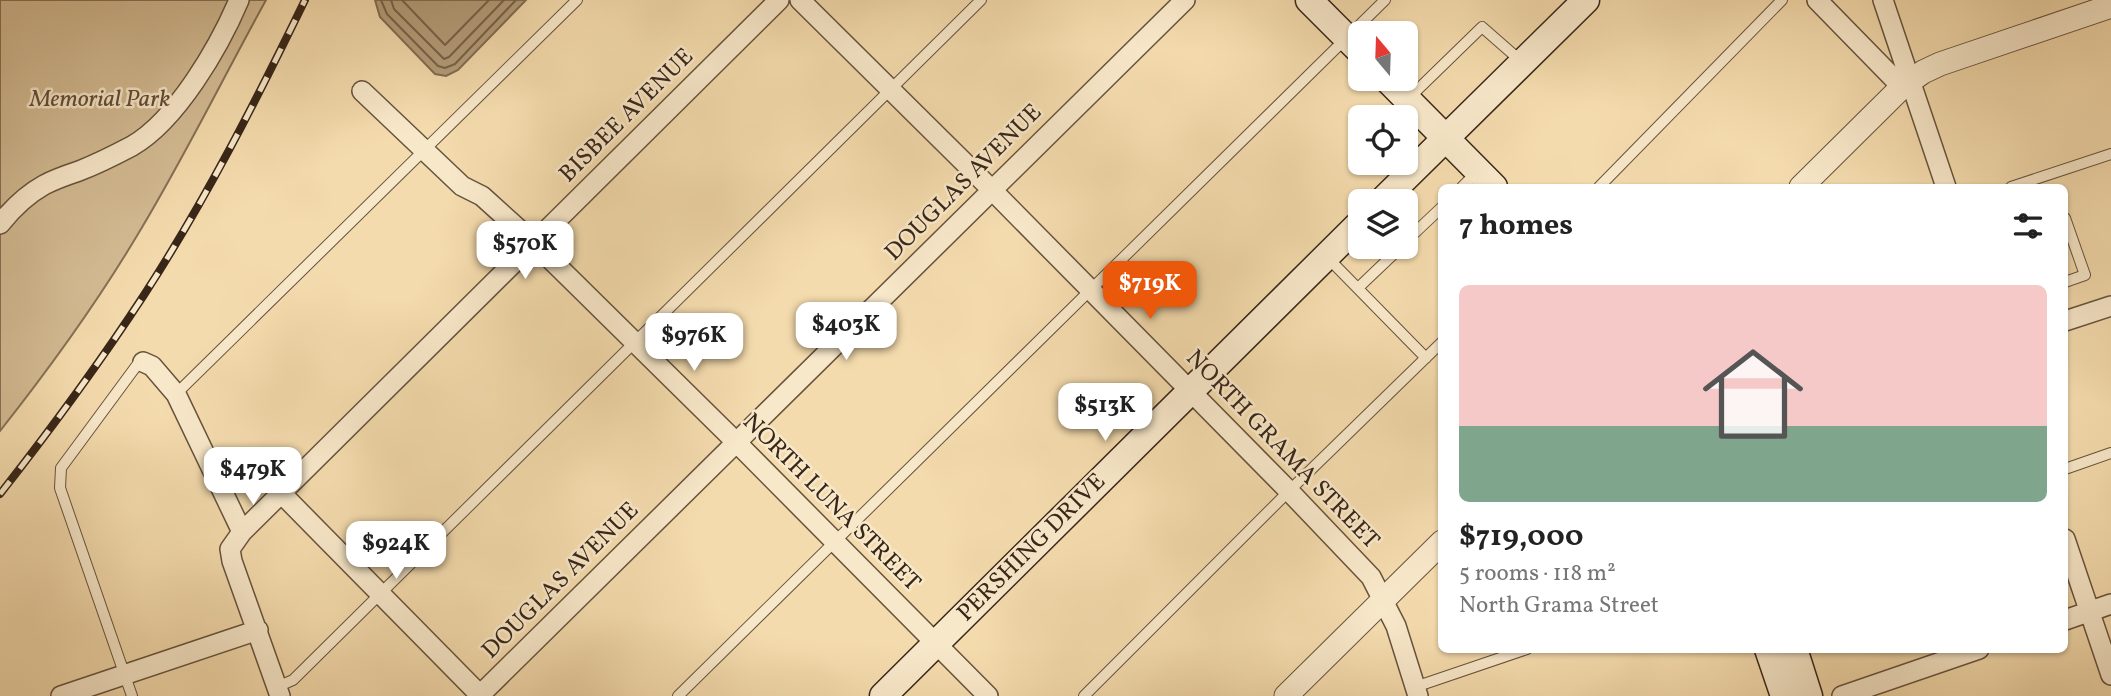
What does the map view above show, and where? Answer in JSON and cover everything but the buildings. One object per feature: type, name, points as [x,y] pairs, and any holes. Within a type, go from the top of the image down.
[{"type":"main road","points":[[1309,0],[1348,40]]},
{"type":"main road","points":[[1394,189],[1586,0]]},
{"type":"main road","points":[[1399,91],[1446,138],[1478,182]]},
{"type":"main road","name":"PERSHING DRIVE","points":[[883,696],[1348,235]]},
{"type":"main road","points":[[1769,653],[1784,696]]},
{"type":"main road","points":[[1795,653],[1809,696]]},
{"type":"street","points":[[0,224],[12,209],[43,185],[101,162],[135,145],[152,132],[181,99],[208,58],[239,0]]},
{"type":"street","name":"BISBEE AVENUE","points":[[242,532],[779,0]]},
{"type":"street","name":"NORTH GRAMA STREET","points":[[800,0],[1191,391],[1371,577],[1396,626],[1417,692]]},
{"type":"street","name":"DOUGLAS AVENUE","points":[[480,696],[1185,0]]},
{"type":"street","points":[[1817,0],[1906,83]]},
{"type":"street","points":[[1883,0],[1906,83],[1945,184]]},
{"type":"street","points":[[1804,184],[1906,83],[1940,64],[2111,6]]},
{"type":"street","name":"NORTH LUNA STREET","points":[[362,91],[462,186],[482,196],[534,243],[988,696]]},
{"type":"street","points":[[2068,320],[2111,306]]},
{"type":"street","points":[[143,362],[152,366],[176,394],[242,532],[230,548],[232,561],[279,691]]},
{"type":"street","points":[[282,494],[480,696]]},
{"type":"street","points":[[1286,696],[1438,546]]},
{"type":"street","points":[[2068,548],[2111,675]]},
{"type":"street","points":[[2068,619],[2111,604]]},
{"type":"street","points":[[61,696],[258,630]]},
{"type":"street","points":[[1842,696],[1967,653]]},
{"type":"lane","points":[[176,394],[577,0]]},
{"type":"lane","points":[[279,691],[981,0]]},
{"type":"lane","points":[[1370,21],[1385,0]]},
{"type":"lane","points":[[1602,184],[1782,0]]},
{"type":"lane","points":[[1408,100],[1482,27],[1523,62]]},
{"type":"lane","points":[[678,696],[1090,289],[1348,50]]},
{"type":"lane","points":[[2020,184],[2111,154]]},
{"type":"lane","points":[[1418,230],[1438,211]]},
{"type":"lane","points":[[2068,227],[2085,275],[2068,281]]},
{"type":"lane","points":[[1327,256],[1426,358]]},
{"type":"lane","points":[[1358,288],[1388,259]]},
{"type":"lane","points":[[1084,696],[1438,346]]},
{"type":"lane","points":[[132,696],[60,488],[61,468],[137,365],[143,362]]},
{"type":"lane","points":[[2068,468],[2111,453]]},
{"type":"lane","points":[[1417,692],[1517,653]]},
{"type":"green space","name":"Memorial Park","points":[[0,0],[266,0],[155,205],[122,260],[72,335],[0,431]]},
{"type":"water","points":[[375,0],[526,0],[458,70],[446,76],[435,74],[380,17]]},
{"type":"railway","points":[[0,494],[92,371],[166,259],[229,150],[305,0]]}]
